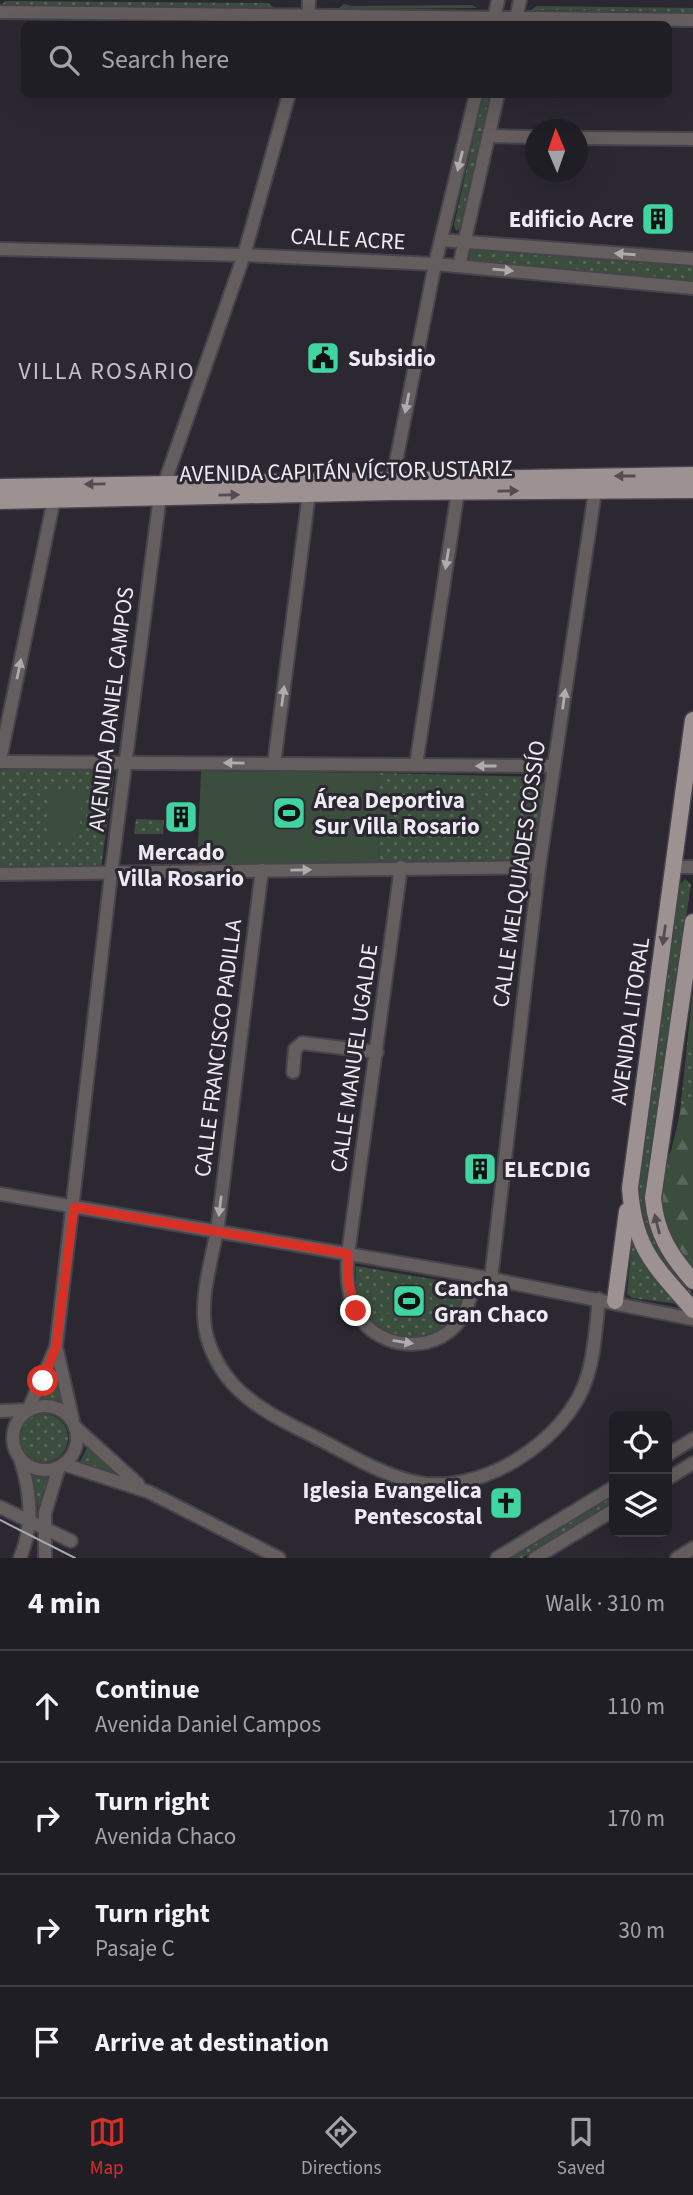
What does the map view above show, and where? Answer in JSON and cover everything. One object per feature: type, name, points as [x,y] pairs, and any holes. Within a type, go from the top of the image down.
[{"type":"main road","name":"AVENIDA CAPITÁN VÍCTOR USTARIZ","points":[[0,486],[309,494],[391,485],[458,491],[693,475]]},
{"type":"main road","name":"AVENIDA CAPITÁN VÍCTOR USTARIZ","points":[[0,501],[162,489],[391,485],[596,483],[693,490]]},
{"type":"main road","name":"AVENIDA LITORAL","points":[[693,720],[630,1188],[634,1225],[645,1252],[693,1310]]},
{"type":"main road","points":[[693,922],[653,1198],[660,1236],[671,1256],[693,1281]]},
{"type":"main road","points":[[607,1300],[630,1188]]},
{"type":"street","points":[[309,0],[309,20]]},
{"type":"street","points":[[494,21],[498,0]]},
{"type":"street","points":[[515,21],[520,0]]},
{"type":"street","points":[[0,12],[309,20],[693,20]]},
{"type":"street","name":"AVENIDA DANIEL CAMPOS","points":[[28,1409],[56,1347],[111,874],[162,489],[244,255],[288,98]]},
{"type":"street","points":[[391,485],[435,264],[475,98]]},
{"type":"street","points":[[459,267],[497,98]]},
{"type":"street","points":[[488,136],[525,137]]},
{"type":"street","points":[[588,138],[693,139]]},
{"type":"street","points":[[441,240],[693,259]]},
{"type":"street","name":"CALLE ACRE","points":[[0,250],[244,255],[435,264],[693,288]]},
{"type":"street","name":"CALLE MELQUIADES COSSÍO","points":[[491,1279],[539,867],[596,483]]},
{"type":"street","points":[[416,765],[458,491]]},
{"type":"street","points":[[274,764],[309,494]]},
{"type":"street","points":[[54,499],[0,761],[554,766]]},
{"type":"street","name":"CALLE MANUEL UGALDE","points":[[401,867],[348,1254],[348,1281],[356,1311],[372,1330],[400,1343],[435,1340],[450,1331],[462,1318],[476,1276]]},
{"type":"street","points":[[0,874],[539,867]]},
{"type":"street","points":[[673,867],[693,867]]},
{"type":"street","name":"CALLE FRANCISCO PADILLA","points":[[262,870],[217,1231],[204,1313],[215,1358],[227,1380],[257,1408],[393,1476],[412,1482],[451,1485],[479,1478],[531,1449],[558,1428],[569,1414],[588,1376],[607,1300]]},
{"type":"street","points":[[293,1072],[295,1049],[302,1043],[377,1052]]},
{"type":"street","points":[[0,1194],[476,1276],[693,1319]]},
{"type":"street","name":"AVENIDA DANIEL CAMPOS","points":[[56,1347],[75,1426]]},
{"type":"street","points":[[0,1411],[46,1406],[58,1409],[109,1461],[149,1492]]},
{"type":"street","points":[[20,1558],[30,1521],[30,1494],[18,1454],[15,1427],[28,1409]]},
{"type":"street","points":[[45,1558],[44,1528],[48,1499],[61,1466],[76,1447],[75,1426]]},
{"type":"street","points":[[0,1435],[18,1454],[38,1469],[61,1466],[149,1492],[279,1558]]},
{"type":"street","points":[[672,1452],[693,1439]]},
{"type":"street","points":[[672,1476],[693,1463]]},
{"type":"street","points":[[497,1558],[609,1490]]},
{"type":"street","points":[[0,1507],[71,1541]]},
{"type":"street","points":[[535,1558],[609,1513]]},
{"type":"street","points":[[677,1558],[693,1548]]},
{"type":"green space","points":[[5,1],[268,3],[275,8],[2,5]]},
{"type":"green space","points":[[344,4],[472,5],[477,8],[338,9]]},
{"type":"green space","points":[[537,6],[693,8],[693,12],[531,10]]},
{"type":"green space","points":[[482,98],[492,98],[463,227],[456,231],[454,225]]},
{"type":"green space","points":[[472,249],[693,265],[693,282],[471,261],[467,256]]},
{"type":"green space","points":[[0,768],[106,769],[114,777],[101,867],[0,868]]},
{"type":"green space","name":"Área Deportiva Sur Villa Rosario","points":[[201,771],[377,773],[379,863],[197,867]]},
{"type":"green space","points":[[377,773],[539,777],[545,785],[531,859],[379,863]]},
{"type":"green space","points":[[49,790],[82,792],[79,843],[46,842]]},
{"type":"green space","points":[[136,819],[164,820],[163,834],[134,834]]},
{"type":"green space","points":[[685,879],[691,884],[645,1191],[649,1221],[659,1250],[689,1288],[693,1301],[671,1273],[650,1238],[637,1189],[680,884]]},
{"type":"green space","points":[[693,992],[693,1259],[677,1138]]},
{"type":"green space","points":[[693,992],[693,1047],[690,1053],[686,1053]]},
{"type":"green space","points":[[688,1103],[693,1104],[693,1277],[666,1239],[658,1173],[671,1151],[681,1109]]},
{"type":"green space","points":[[632,1243],[635,1243],[679,1304],[632,1298],[627,1294]]},
{"type":"green space","points":[[356,1266],[467,1285],[460,1308],[446,1328],[432,1337],[411,1340],[379,1329],[364,1313],[357,1295]]},
{"type":"green space","name":"Cancha Gran Chaco","points":[[391,1283],[431,1289],[426,1319],[387,1313]]},
{"type":"green space","points":[[56,1358],[68,1407],[41,1399],[51,1382]]},
{"type":"green space","points":[[44,1414],[53,1415],[61,1421],[67,1429],[67,1447],[61,1455],[53,1461],[44,1462],[35,1461],[27,1455],[21,1447],[20,1438],[21,1429],[27,1421],[35,1415]]},
{"type":"green space","points":[[89,1444],[122,1476],[79,1464]]},
{"type":"green space","points":[[31,1475],[50,1477],[39,1507],[37,1506]]},
{"type":"green space","points":[[609,1498],[609,1505],[522,1558],[511,1558]]},
{"type":"tram line","points":[[0,1520],[75,1558]]},
{"type":"place","name":"Edificio Acre","points":[[658,219]]},
{"type":"place","name":"Subsidio","points":[[323,358]]},
{"type":"place","name":"Área Deportiva Sur Villa Rosario","points":[[289,813]]},
{"type":"place","name":"Mercado Villa Rosario","points":[[181,817]]},
{"type":"place","name":"ELECDIG","points":[[480,1169]]},
{"type":"place","name":"Cancha Gran Chaco","points":[[409,1301]]},
{"type":"place","name":"Iglesia Evangelica Pentescostal","points":[[506,1503]]},
{"type":"district","name":"VILLA ROSARIO","points":[[107,371]]},
{"type":"route","points":[[43,1381],[56,1347],[74,1207],[348,1254],[348,1281],[351,1301],[356,1311]]}]
